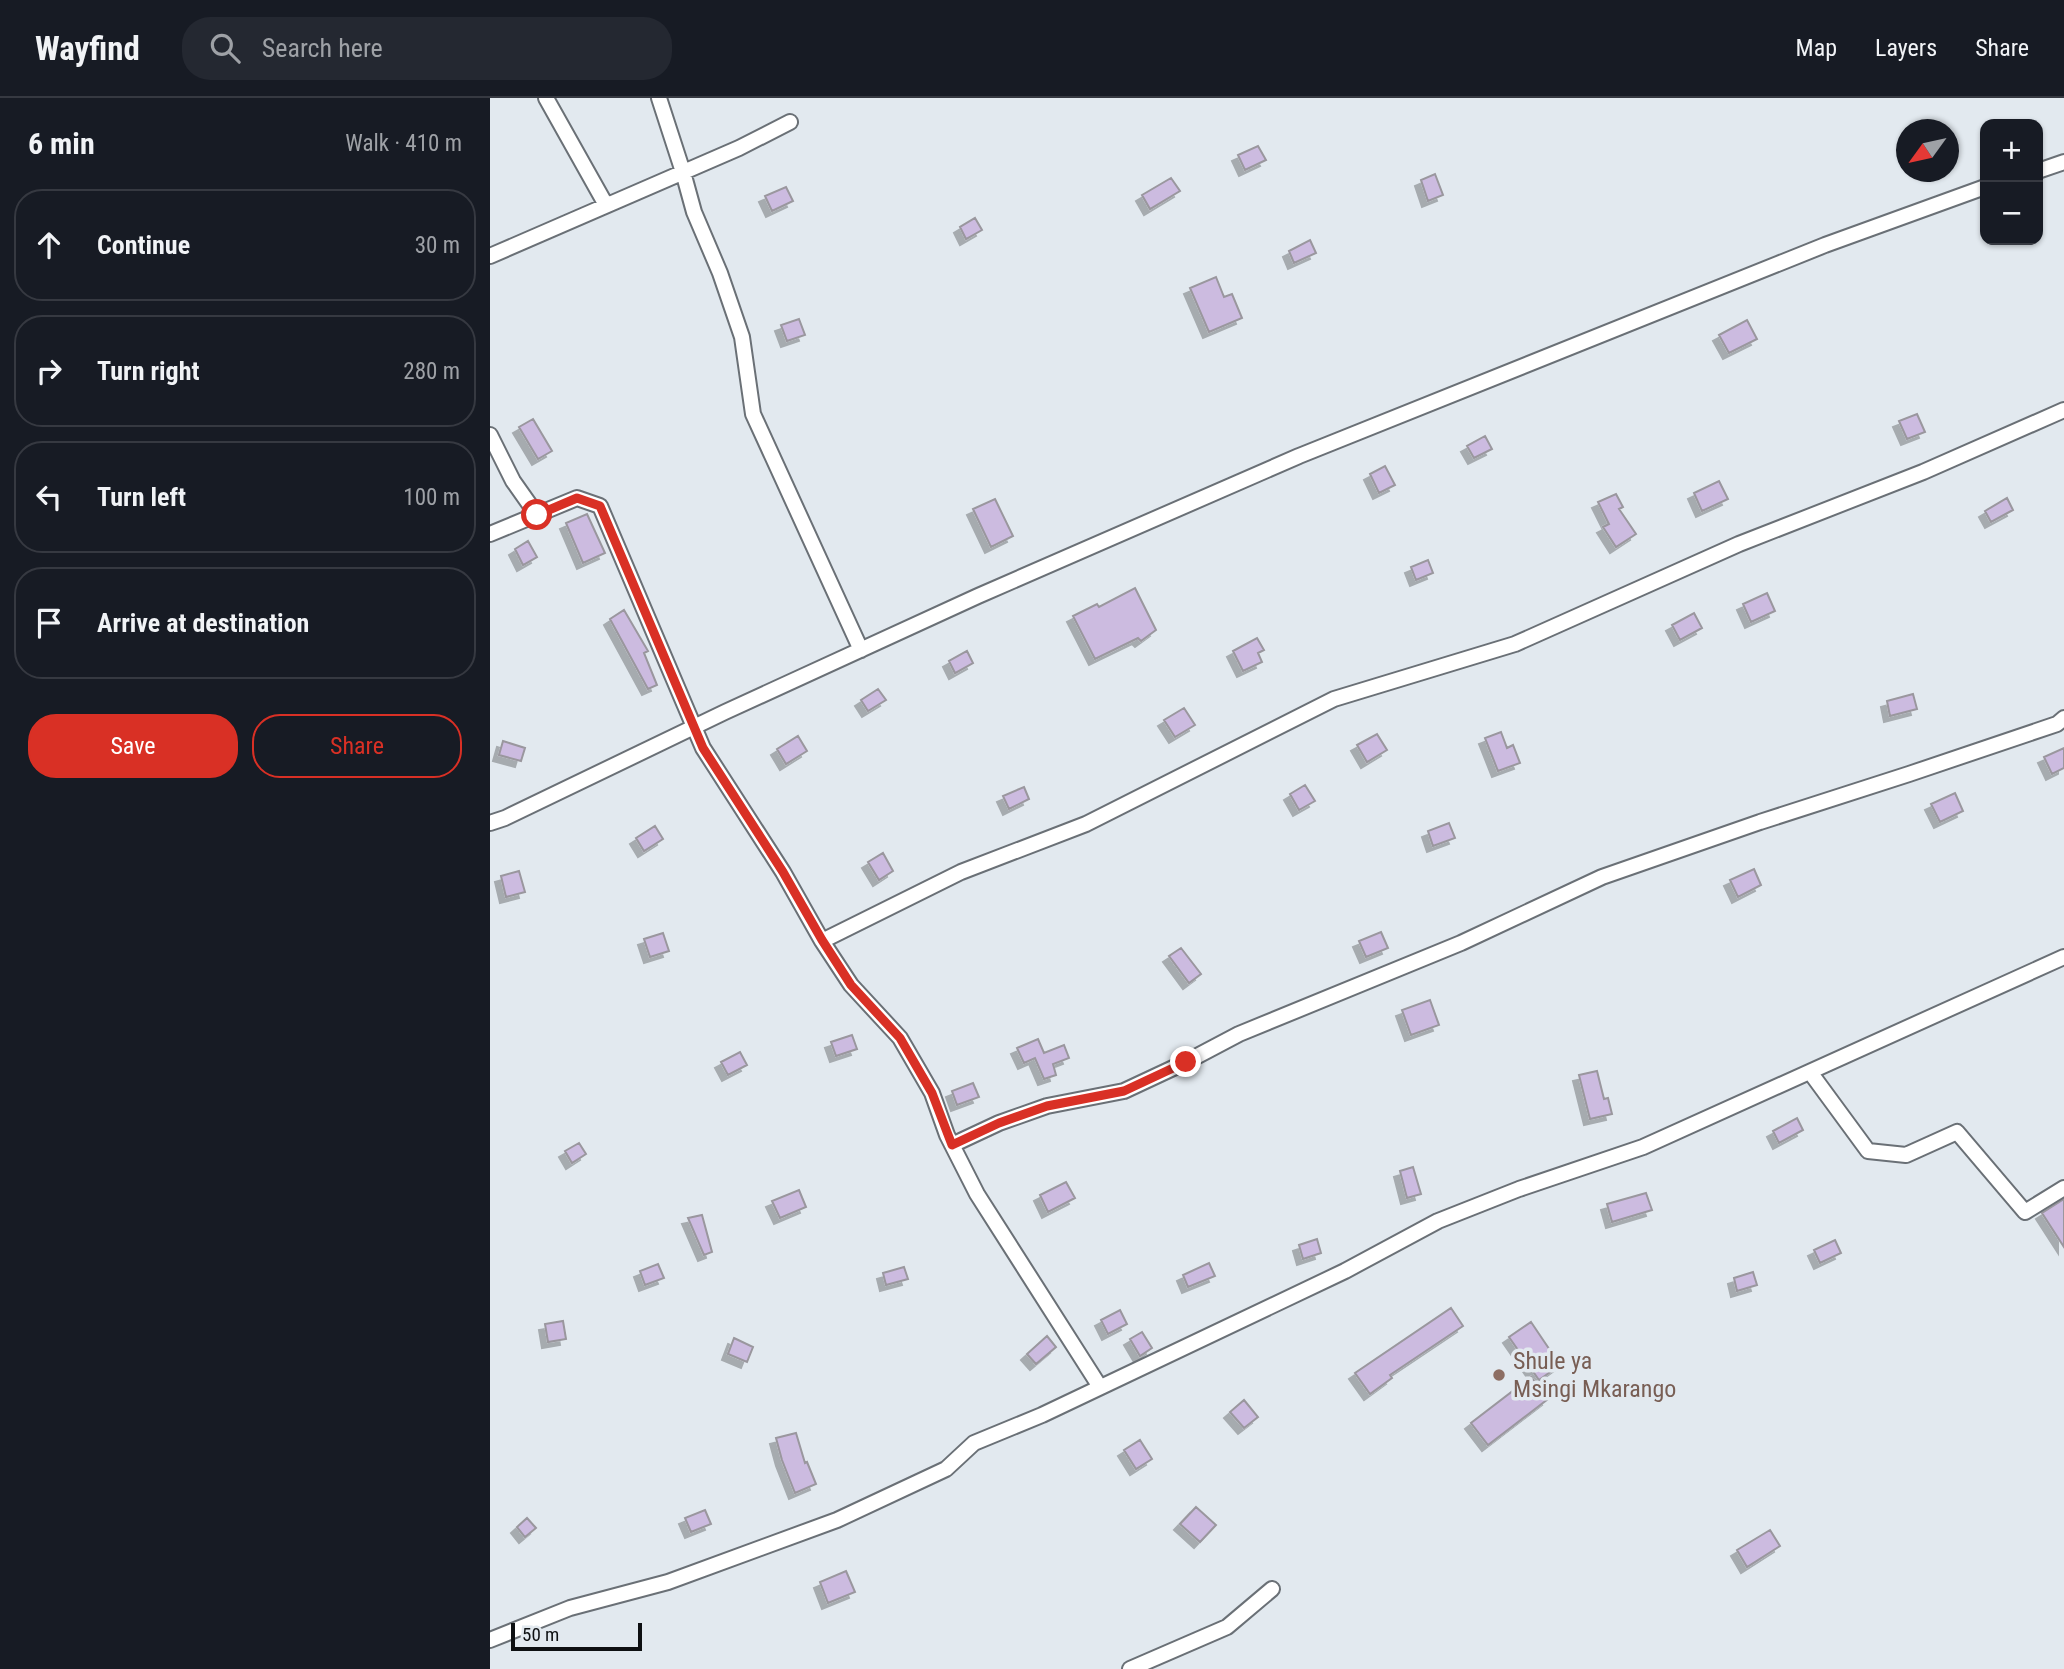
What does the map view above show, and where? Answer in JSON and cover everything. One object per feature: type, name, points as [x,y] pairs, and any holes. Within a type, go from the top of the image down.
[{"type":"street","points":[[546,98],[606,205]]},
{"type":"street","points":[[659,98],[694,212],[743,337],[753,414],[861,650]]},
{"type":"street","points":[[490,256],[739,148],[789,122]]},
{"type":"street","points":[[2043,169],[2064,162]]},
{"type":"street","points":[[491,821],[861,650],[1299,456],[1825,245],[1980,189]]},
{"type":"street","points":[[822,940],[961,872],[1086,824],[1334,699],[1515,644],[1739,544],[1923,472],[2064,410]]},
{"type":"street","points":[[490,435],[513,481],[537,515]]},
{"type":"street","points":[[490,534],[577,498],[600,506],[703,748],[783,872],[851,985],[900,1038],[932,1093],[952,1145],[977,1194],[1100,1387]]},
{"type":"street","points":[[952,1145],[999,1123],[1047,1106],[1124,1091],[1239,1034],[1461,943],[1602,877],[2057,724],[2064,718]]},
{"type":"street","points":[[490,1640],[570,1608],[668,1582],[837,1520],[946,1469],[974,1443],[1042,1415],[1345,1271],[1438,1221],[1519,1189],[1643,1147],[2064,957]]},
{"type":"street","points":[[1810,1072],[1868,1151],[1906,1155],[1957,1132],[2025,1212],[2064,1188]]},
{"type":"street","points":[[1130,1669],[1227,1627],[1272,1589]]},
{"type":"building","points":[[1258,146],[1266,160],[1245,170],[1238,155]]},
{"type":"building","points":[[1435,174],[1443,195],[1428,201],[1421,180]]},
{"type":"building","points":[[1171,178],[1180,191],[1150,209],[1142,195]]},
{"type":"building","points":[[786,187],[793,201],[772,211],[765,196]]},
{"type":"building","points":[[975,218],[982,230],[966,239],[960,227]]},
{"type":"building","points":[[1310,240],[1316,253],[1294,263],[1289,251]]},
{"type":"building","points":[[1216,277],[1224,297],[1232,294],[1242,318],[1209,332],[1190,288]]},
{"type":"building","points":[[799,319],[805,335],[787,341],[781,325]]},
{"type":"building","points":[[1747,320],[1757,339],[1729,353],[1719,335]]},
{"type":"building","points":[[1917,414],[1925,432],[1907,439],[1899,421]]},
{"type":"building","points":[[533,419],[552,451],[538,459],[519,427]]},
{"type":"building","points":[[1485,436],[1492,449],[1474,458],[1467,446]]},
{"type":"building","points":[[1385,466],[1395,485],[1379,493],[1370,474]]},
{"type":"building","points":[[1719,481],[1728,499],[1702,511],[1694,493]]},
{"type":"building","points":[[1616,494],[1623,507],[1619,509],[1636,534],[1616,547],[1603,527],[1609,524],[1598,502]]},
{"type":"building","points":[[2007,498],[2013,510],[1991,522],[1985,511]]},
{"type":"building","points":[[995,499],[1013,536],[991,547],[973,509]]},
{"type":"building","points":[[587,514],[605,553],[583,563],[566,523]]},
{"type":"building","points":[[528,541],[537,557],[523,565],[515,549]]},
{"type":"building","points":[[1428,560],[1433,573],[1416,580],[1411,567]]},
{"type":"building","points":[[1135,588],[1156,630],[1141,641],[1138,638],[1095,659],[1073,616],[1097,604],[1099,607]]},
{"type":"building","points":[[1767,593],[1775,611],[1751,622],[1743,604]]},
{"type":"building","points":[[624,610],[648,651],[644,653],[657,685],[648,689],[610,619]]},
{"type":"building","points":[[1694,613],[1702,628],[1680,640],[1672,625]]},
{"type":"building","points":[[1257,638],[1264,650],[1258,653],[1262,662],[1243,671],[1233,651]]},
{"type":"building","points":[[967,651],[973,663],[955,673],[949,661]]},
{"type":"building","points":[[878,689],[886,700],[868,711],[861,700]]},
{"type":"building","points":[[1913,694],[1917,709],[1890,716],[1887,701]]},
{"type":"building","points":[[1184,708],[1195,725],[1175,737],[1164,720]]},
{"type":"building","points":[[1501,732],[1507,748],[1513,745],[1520,763],[1498,771],[1485,738]]},
{"type":"building","points":[[1377,734],[1387,750],[1367,762],[1357,745]]},
{"type":"building","points":[[798,736],[807,751],[786,764],[777,749]]},
{"type":"building","points":[[503,741],[525,748],[521,761],[499,755]]},
{"type":"building","points":[[2064,748],[2064,768],[2052,774],[2044,757]]},
{"type":"building","points":[[1305,785],[1315,801],[1299,810],[1290,794]]},
{"type":"building","points":[[1024,787],[1029,799],[1009,809],[1003,796]]},
{"type":"building","points":[[1955,793],[1963,811],[1940,822],[1931,804]]},
{"type":"building","points":[[1449,823],[1455,838],[1433,846],[1428,831]]},
{"type":"building","points":[[655,826],[663,839],[644,851],[636,838]]},
{"type":"building","points":[[883,853],[893,871],[879,880],[868,862]]},
{"type":"building","points":[[1754,869],[1761,885],[1738,897],[1730,880]]},
{"type":"building","points":[[519,871],[525,892],[506,897],[501,876]]},
{"type":"building","points":[[1381,932],[1388,948],[1366,957],[1359,941]]},
{"type":"building","points":[[663,933],[669,951],[650,957],[644,939]]},
{"type":"building","points":[[1181,948],[1201,974],[1189,983],[1169,956]]},
{"type":"building","points":[[1430,1000],[1439,1025],[1411,1035],[1402,1010]]},
{"type":"building","points":[[852,1035],[857,1049],[836,1056],[831,1042]]},
{"type":"building","points":[[1038,1039],[1044,1053],[1064,1045],[1069,1058],[1053,1064],[1056,1075],[1044,1079],[1035,1058],[1024,1063],[1017,1048]]},
{"type":"building","points":[[740,1052],[747,1065],[728,1075],[721,1062]]},
{"type":"building","points":[[1597,1071],[1604,1099],[1608,1098],[1612,1114],[1590,1119],[1579,1075]]},
{"type":"building","points":[[973,1083],[979,1097],[957,1105],[952,1091]]},
{"type":"building","points":[[1797,1118],[1803,1130],[1779,1143],[1773,1131]]},
{"type":"building","points":[[579,1143],[586,1154],[572,1163],[565,1151]]},
{"type":"building","points":[[1413,1167],[1421,1194],[1407,1198],[1400,1171]]},
{"type":"building","points":[[1066,1182],[1075,1198],[1048,1212],[1040,1195]]},
{"type":"building","points":[[799,1190],[806,1207],[780,1218],[772,1201]]},
{"type":"building","points":[[1646,1193],[1652,1210],[1612,1222],[1607,1204]]},
{"type":"building","points":[[2064,1199],[2064,1247],[2042,1213]]},
{"type":"building","points":[[702,1215],[712,1252],[704,1255],[688,1218]]},
{"type":"building","points":[[1317,1239],[1321,1253],[1303,1259],[1299,1245]]},
{"type":"building","points":[[1835,1240],[1841,1253],[1820,1263],[1814,1250]]},
{"type":"building","points":[[1209,1263],[1215,1276],[1188,1287],[1183,1275]]},
{"type":"building","points":[[658,1264],[664,1278],[645,1285],[640,1271]]},
{"type":"building","points":[[904,1267],[908,1279],[886,1285],[883,1273]]},
{"type":"building","points":[[1753,1272],[1757,1285],[1737,1291],[1734,1278]]},
{"type":"building","points":[[1451,1308],[1463,1326],[1390,1375],[1392,1378],[1370,1394],[1355,1373]]},
{"type":"building","points":[[1120,1310],[1127,1324],[1108,1334],[1101,1320]]},
{"type":"building","points":[[563,1321],[566,1339],[548,1342],[545,1324]]},
{"type":"building","points":[[1531,1322],[1560,1365],[1539,1380],[1509,1337]]},
{"type":"building","points":[[1142,1332],[1152,1348],[1140,1356],[1130,1339]]},
{"type":"building","points":[[1047,1336],[1056,1347],[1036,1364],[1027,1354]]},
{"type":"building","points":[[734,1338],[753,1347],[747,1362],[728,1354]]},
{"type":"building","points":[[1531,1377],[1548,1399],[1488,1445],[1471,1423]]},
{"type":"building","points":[[1244,1400],[1258,1417],[1244,1428],[1230,1412]]},
{"type":"building","points":[[796,1433],[805,1463],[807,1462],[816,1484],[795,1493],[776,1438]]},
{"type":"building","points":[[1140,1440],[1152,1459],[1136,1469],[1124,1450]]},
{"type":"building","points":[[1196,1507],[1216,1525],[1200,1542],[1180,1524]]},
{"type":"building","points":[[705,1510],[711,1524],[691,1532],[685,1518]]},
{"type":"building","points":[[527,1518],[536,1528],[525,1537],[517,1527]]},
{"type":"building","points":[[1770,1530],[1780,1546],[1747,1567],[1737,1550]]},
{"type":"building","points":[[846,1571],[855,1592],[828,1603],[820,1582]]},
{"type":"place","name":"Shule ya Msingi Mkarango","points":[[1499,1375]]},
{"type":"route","points":[[537,515],[577,498],[600,506],[703,748],[783,872],[851,985],[900,1038],[932,1093],[952,1145],[999,1123],[1047,1106],[1124,1091],[1186,1062]]}]
